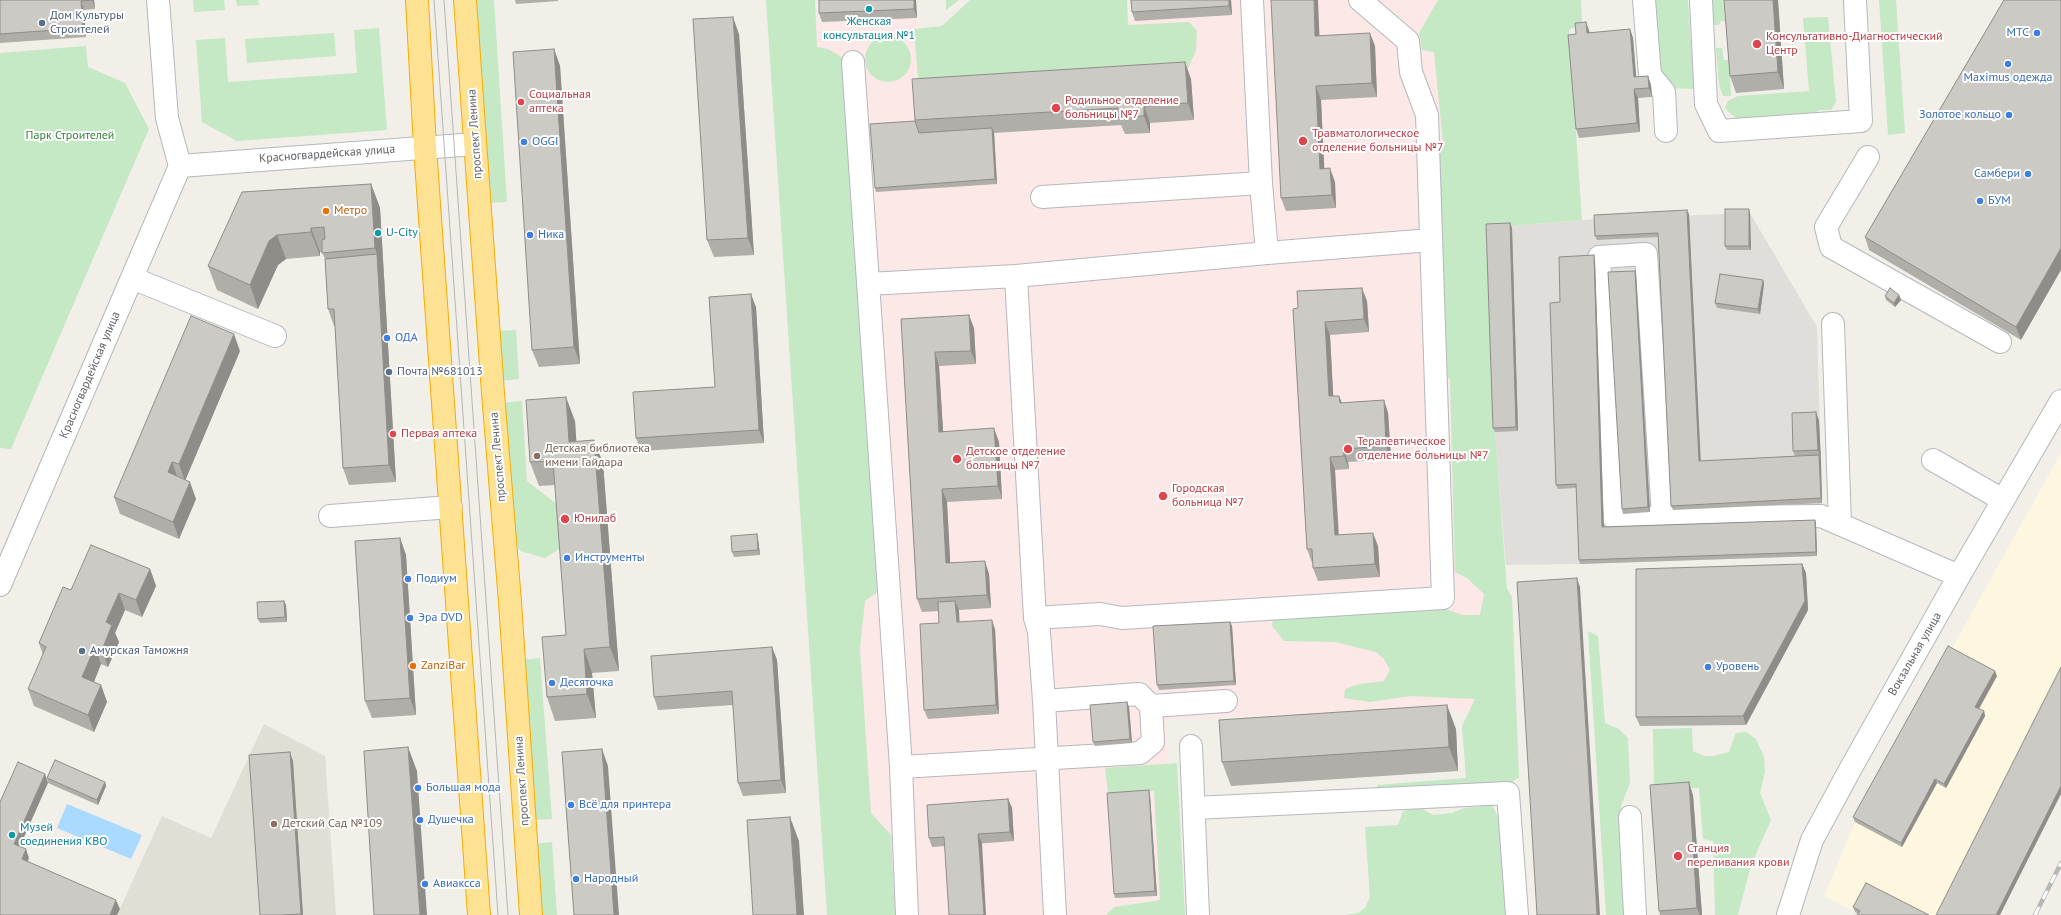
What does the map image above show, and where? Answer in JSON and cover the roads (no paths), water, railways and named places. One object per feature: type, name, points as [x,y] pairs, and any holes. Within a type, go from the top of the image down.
[{"type":"highway","points":[[417,0],[425,147],[479,915]]},
{"type":"highway","name":"проспект Ленина","points":[[465,0],[493,393],[510,602],[530,915]]},
{"type":"street","points":[[158,0],[167,118],[180,166]]},
{"type":"street","points":[[1252,0],[1261,183],[1267,253]]},
{"type":"street","points":[[1035,618],[1100,614],[1122,618],[1443,598],[1426,115],[1411,72],[1408,41],[1360,0]]},
{"type":"street","points":[[1644,0],[1650,75],[1664,92],[1666,131]]},
{"type":"street","points":[[1701,0],[1706,104],[1719,131],[1861,121],[1855,0]]},
{"type":"street","points":[[853,62],[901,767],[907,915]]},
{"type":"street","name":"Красногвардейская улица","points":[[0,585],[180,166],[475,144]]},
{"type":"street","points":[[1868,157],[1826,227],[1831,247],[2000,342]]},
{"type":"street","points":[[1042,197],[1261,183]]},
{"type":"street","points":[[868,284],[1016,276],[1267,253],[1431,240]]},
{"type":"street","points":[[1663,516],[1646,254],[1599,257],[1614,518],[1663,516],[1821,516],[1960,576]]},
{"type":"street","points":[[1016,276],[1035,618],[1039,632],[1044,701],[1055,915]]},
{"type":"street","points":[[132,278],[275,336]]},
{"type":"street","points":[[1834,324],[1840,524]]},
{"type":"street","name":"Вокзальная улица","points":[[1788,915],[1812,840],[1852,766],[2061,401]]},
{"type":"street","points":[[1933,460],[2003,500]]},
{"type":"street","points":[[330,516],[451,507]]},
{"type":"street","points":[[901,767],[1140,753],[1153,742],[1151,706],[1139,694],[1044,701]]},
{"type":"street","points":[[1151,706],[1226,701]]},
{"type":"street","points":[[1191,746],[1198,915]]},
{"type":"street","points":[[1194,808],[1508,793],[1517,915]]},
{"type":"street","points":[[1630,817],[1635,915]]},
{"type":"water","points":[[67,804],[142,835],[131,859],[57,828]]},
{"type":"tram line","points":[[434,0],[498,915]]},
{"type":"tram line","points":[[444,0],[508,915]]},
{"type":"railway","points":[[2035,915],[2061,863]]},
{"type":"place","name":"Женская консультация №1","points":[[869,9]]},
{"type":"place","name":"Дом Культуры Строителей","points":[[42,23]]},
{"type":"place","name":"МТС","points":[[2037,33]]},
{"type":"place","name":"Консультативно-Диагностический Центр","points":[[1757,44]]},
{"type":"place","name":"Maximus одежда","points":[[2008,64]]},
{"type":"place","name":"Социальная аптека","points":[[521,102]]},
{"type":"place","name":"Родильное отделение больницы №7","points":[[1056,108]]},
{"type":"place","name":"Золотое кольцо","points":[[2009,115]]},
{"type":"place","name":"Травматологическое отделение больницы №7","points":[[1303,141]]},
{"type":"place","name":"OGGI","points":[[524,142]]},
{"type":"place","name":"Самбери","points":[[2028,174]]},
{"type":"place","name":"БУМ","points":[[1980,201]]},
{"type":"place","name":"Метро","points":[[326,211]]},
{"type":"place","name":"U-City","points":[[378,233]]},
{"type":"place","name":"Ника","points":[[530,235]]},
{"type":"place","name":"ОДА","points":[[387,338]]},
{"type":"place","name":"Почта №681013","points":[[389,372]]},
{"type":"place","name":"Первая аптека","points":[[393,434]]},
{"type":"place","name":"Терапевтическое отделение больницы №7","points":[[1348,449]]},
{"type":"place","name":"Детская библиотека имени Гайдара","points":[[537,456]]},
{"type":"place","name":"Детское отделение больницы №7","points":[[957,459]]},
{"type":"place","name":"Городская больница №7","points":[[1163,496]]},
{"type":"place","name":"Юнилаб","points":[[565,519]]},
{"type":"place","name":"Инструменты","points":[[567,558]]},
{"type":"place","name":"Подиум","points":[[408,579]]},
{"type":"place","name":"Эра DVD","points":[[410,618]]},
{"type":"place","name":"Амурская Таможня","points":[[82,651]]},
{"type":"place","name":"ZanziBar","points":[[413,666]]},
{"type":"place","name":"Уровень","points":[[1708,667]]},
{"type":"place","name":"Десяточка","points":[[552,683]]},
{"type":"place","name":"Большая мода","points":[[418,788]]},
{"type":"place","name":"Всё для принтера","points":[[571,805]]},
{"type":"place","name":"Душечка","points":[[420,820]]},
{"type":"place","name":"Детский Сад №109","points":[[274,824]]},
{"type":"place","name":"Музей соединения КВО","points":[[12,835]]},
{"type":"place","name":"Станция переливания крови","points":[[1678,856]]},
{"type":"place","name":"Народный","points":[[576,879]]},
{"type":"place","name":"Авиаксса","points":[[425,884]]},
{"type":"park label","name":"Парк Строителей","points":[[70,136]]}]
